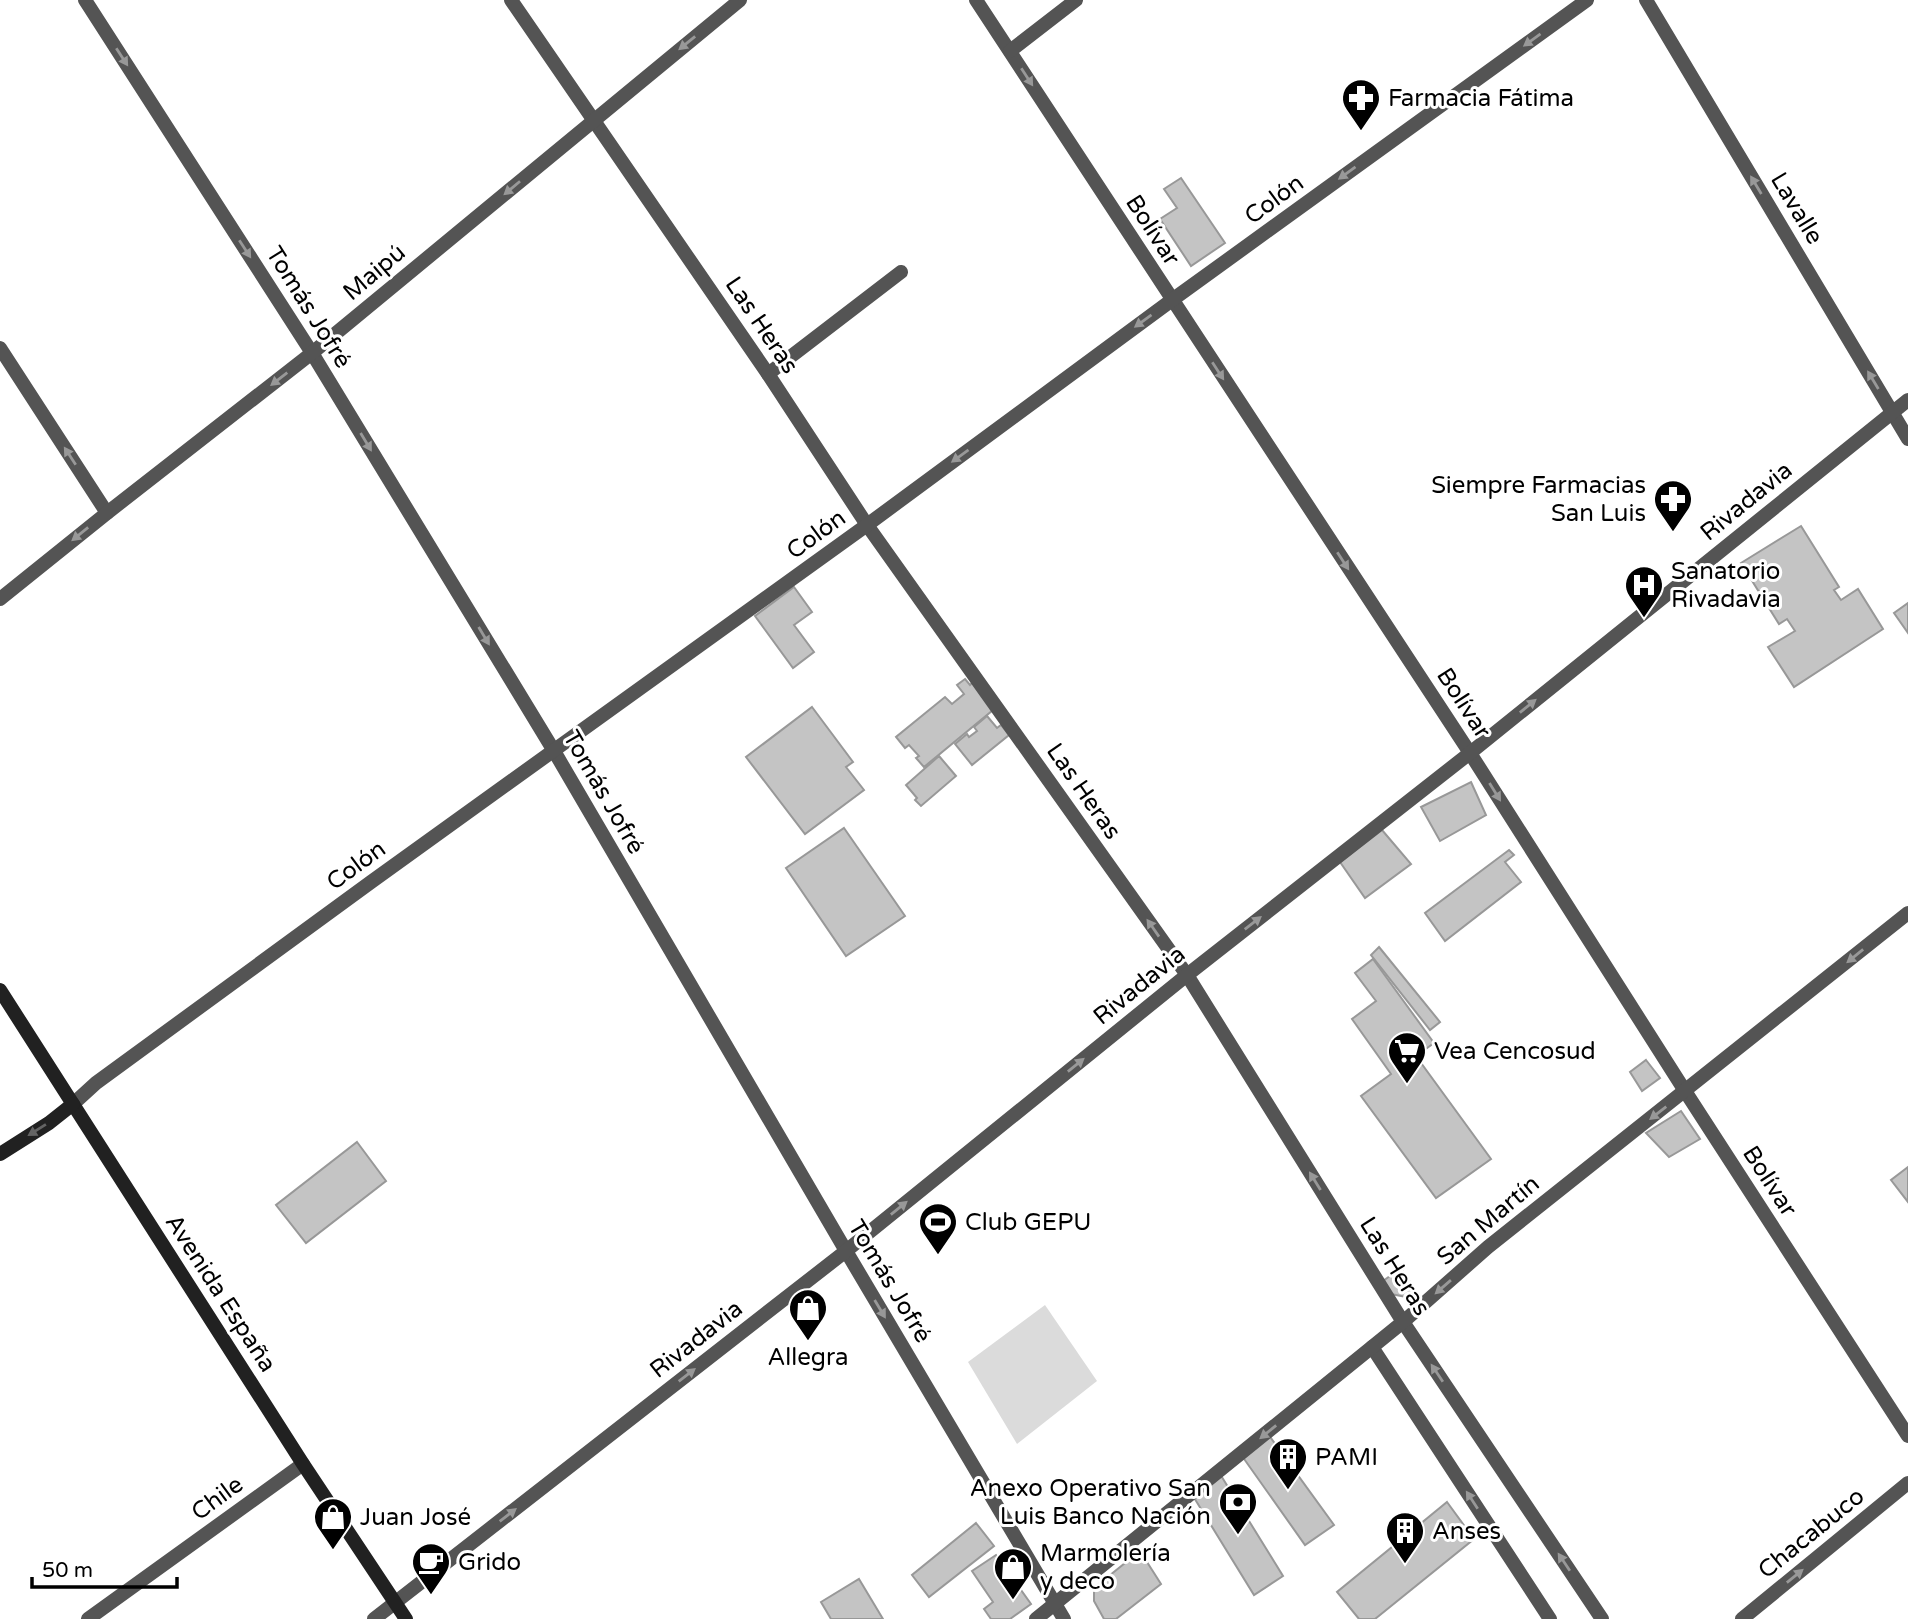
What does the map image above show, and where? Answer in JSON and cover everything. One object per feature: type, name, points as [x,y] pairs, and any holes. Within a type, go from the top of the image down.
[{"type":"main road","name":"Avenida España","points":[[0,990],[303,1464],[406,1619]]},
{"type":"main road","points":[[0,1154],[49,1123],[73,1104]]},
{"type":"street","name":"Tomás Jofré","points":[[85,0],[312,353],[554,751],[1064,1619]]},
{"type":"street","name":"Las Heras","points":[[512,0],[768,373],[867,525],[1187,975],[1403,1322],[1602,1619]]},
{"type":"street","name":"Maipú","points":[[0,599],[312,353],[740,0]]},
{"type":"street","name":"Bolívar","points":[[976,0],[1469,753],[1908,1436]]},
{"type":"street","points":[[1010,51],[1076,0]]},
{"type":"street","name":"Colón","points":[[73,1104],[96,1083],[1587,0]]},
{"type":"street","name":"Lavalle","points":[[1646,0],[1908,439]]},
{"type":"street","points":[[768,373],[901,272]]},
{"type":"street","points":[[0,348],[107,513]]},
{"type":"street","name":"Rivadavia","points":[[373,1619],[846,1251],[1187,975],[1469,753],[1908,400]]},
{"type":"street","name":"San Martín","points":[[1036,1619],[1403,1322],[1488,1247],[1908,913]]},
{"type":"street","points":[[1372,1347],[1550,1619]]},
{"type":"street","name":"Chile","points":[[88,1619],[303,1464]]},
{"type":"street","name":"Chacabuco","points":[[1742,1619],[1908,1483]]},
{"type":"shaded area","points":[[1045,1305],[1097,1381],[1017,1444],[968,1362]]},
{"type":"building","points":[[1181,178],[1225,243],[1191,266],[1160,219],[1177,208],[1164,189]]},
{"type":"building","points":[[1801,526],[1839,587],[1834,590],[1841,600],[1858,589],[1883,629],[1794,687],[1768,647],[1795,631],[1787,619],[1779,624],[1741,563]]},
{"type":"building","points":[[794,587],[812,612],[794,625],[814,652],[793,668],[755,616]]},
{"type":"building","points":[[1908,603],[1908,633],[1894,613]]},
{"type":"building","points":[[965,679],[970,685],[973,682],[993,710],[924,767],[909,745],[905,748],[896,737],[945,697],[952,704],[964,694],[957,685]]},
{"type":"building","points":[[812,707],[853,762],[846,767],[864,790],[805,834],[746,757]]},
{"type":"building","points":[[987,716],[997,728],[1001,725],[1009,735],[972,765],[955,744],[967,734],[969,737],[977,731],[974,727]]},
{"type":"building","points":[[939,756],[956,776],[921,806],[906,785]]},
{"type":"building","points":[[1471,782],[1486,815],[1440,841],[1421,807]]},
{"type":"building","points":[[844,828],[905,916],[846,956],[786,868]]},
{"type":"building","points":[[1382,830],[1411,864],[1365,898],[1340,862]]},
{"type":"building","points":[[1509,850],[1514,855],[1505,862],[1521,882],[1445,941],[1425,913]]},
{"type":"building","points":[[1379,947],[1440,1022],[1430,1030],[1371,955]]},
{"type":"building","name":"Vea Cencosud","points":[[1373,959],[1434,1043],[1416,1056],[1491,1159],[1436,1198],[1361,1096],[1391,1074],[1352,1019],[1376,1001],[1355,973]]},
{"type":"building","points":[[1646,1060],[1660,1078],[1642,1091],[1630,1072]]},
{"type":"building","points":[[1681,1111],[1700,1139],[1669,1157],[1646,1133]]},
{"type":"building","points":[[357,1142],[386,1181],[306,1243],[276,1205]]},
{"type":"building","points":[[1908,1167],[1908,1202],[1891,1180]]},
{"type":"building","points":[[1401,1268],[1415,1290],[1406,1297],[1391,1294],[1383,1281]]},
{"type":"building","name":"PAMI","points":[[1268,1434],[1334,1525],[1305,1545],[1242,1456]]},
{"type":"building","name":"Anexo Operativo San Luis Banco Nación","points":[[1220,1474],[1283,1576],[1254,1595],[1193,1496]]},
{"type":"building","name":"Anses","points":[[1447,1502],[1474,1539],[1375,1619],[1359,1619],[1337,1592]]},
{"type":"building","points":[[976,1523],[994,1546],[929,1597],[912,1575]]},
{"type":"building","points":[[1140,1551],[1161,1584],[1116,1619],[1104,1619],[1094,1601],[1094,1588]]},
{"type":"building","points":[[996,1555],[1031,1604],[1010,1619],[991,1619],[984,1609],[993,1602],[972,1571]]},
{"type":"building","points":[[859,1579],[883,1619],[831,1619],[821,1602]]},
{"type":"place","name":"Farmacia Fátima","points":[[1361,132]]},
{"type":"place","name":"Siempre Farmacias San Luis","points":[[1673,533]]},
{"type":"place","name":"Sanatorio Rivadavia","points":[[1644,619]]},
{"type":"place","name":"Vea Cencosud","points":[[1407,1085]]},
{"type":"place","name":"Club GEPU","points":[[938,1256]]},
{"type":"place","name":"Allegra","points":[[808,1342]]},
{"type":"place","name":"PAMI","points":[[1288,1491]]},
{"type":"place","name":"Anexo Operativo San Luis Banco Nación","points":[[1238,1536]]},
{"type":"place","name":"Juan José","points":[[333,1551]]},
{"type":"place","name":"Anses","points":[[1405,1565]]},
{"type":"place","name":"Grido","points":[[431,1596]]},
{"type":"place","name":"Marmolería y deco","points":[[1013,1601]]}]
